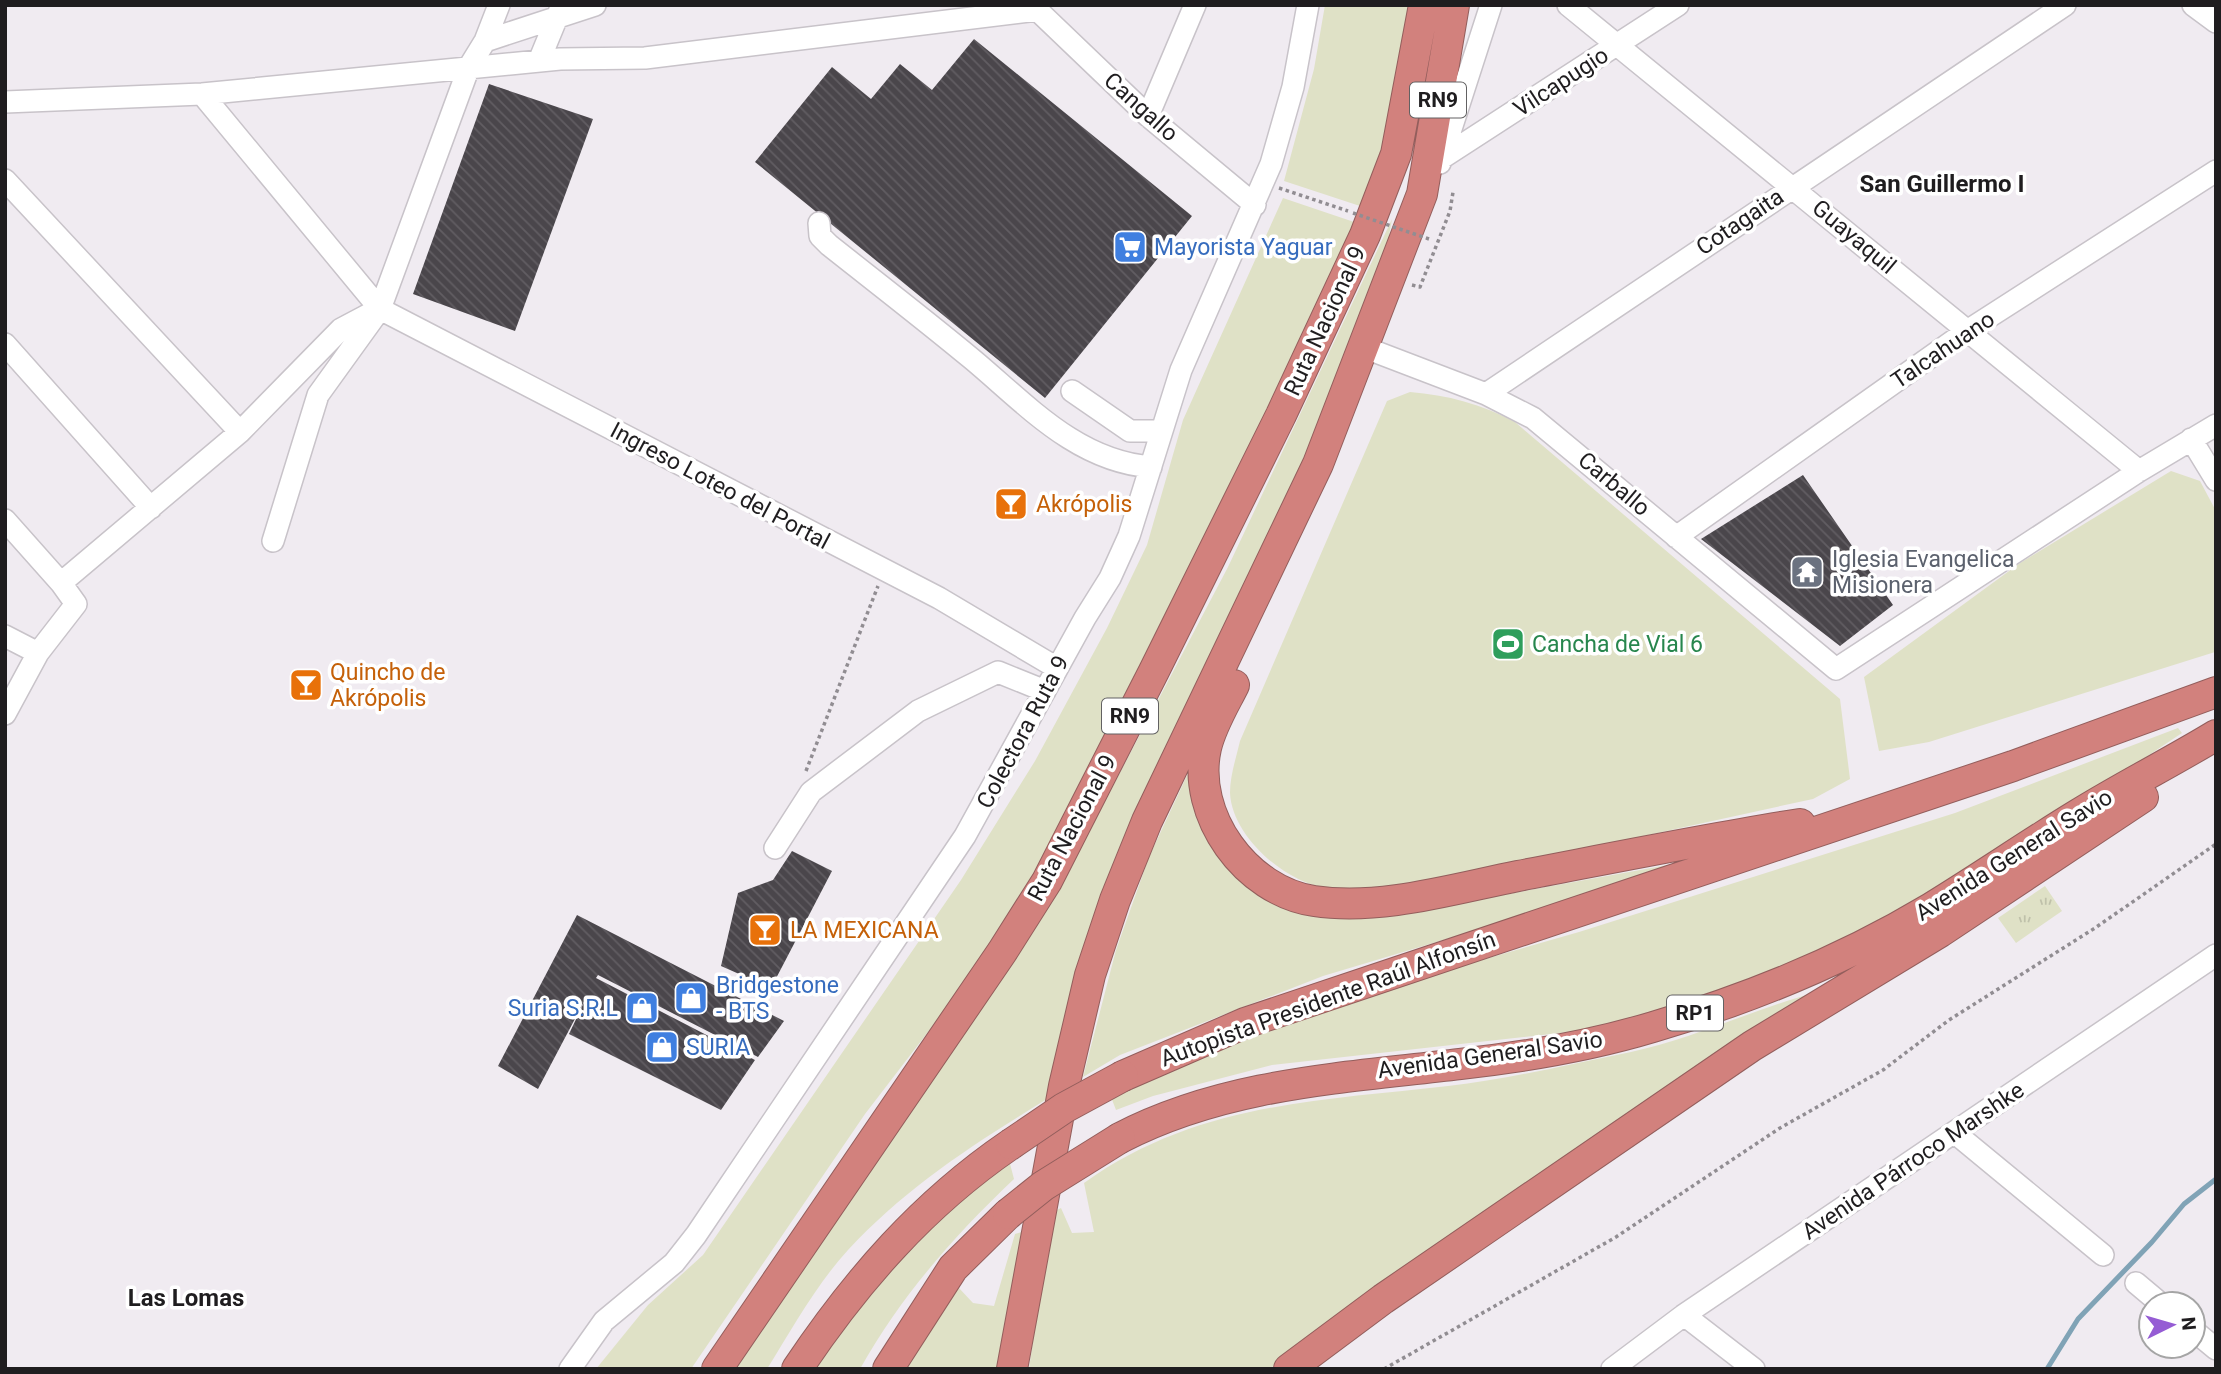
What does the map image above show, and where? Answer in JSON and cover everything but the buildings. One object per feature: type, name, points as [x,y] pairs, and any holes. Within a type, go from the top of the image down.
[{"type":"highway","name":"Ruta Nacional 9","points":[[717,1369],[1002,952],[1047,881],[1240,499],[1365,235],[1396,154],[1424,5]]},
{"type":"highway","name":"Ruta Nacional 9","points":[[1012,1369],[1069,1060],[1090,975],[1115,900],[1152,810],[1318,464],[1422,194],[1454,5]]},
{"type":"highway","points":[[1318,464],[1311,509],[1303,531],[1212,733],[1205,757],[1204,781],[1213,818],[1236,855],[1270,885],[1298,898],[1315,902],[1352,903],[1399,898],[1694,841],[1876,812],[2211,691]]},
{"type":"highway","name":"Avenida General Savio","points":[[888,1369],[953,1269],[1007,1213],[1043,1185],[1119,1138],[1159,1119],[1244,1094],[1300,1082],[1463,1064],[1555,1050],[1652,1027],[1714,1006],[1823,962],[1930,909],[2080,813],[2216,735]]},
{"type":"highway","name":"RP1","points":[[1289,1369],[1404,1284],[1752,1046],[1951,925],[2216,747]]},
{"type":"highway","name":"Autopista Presidente Raúl Alfonsín","points":[[797,1369],[852,1292],[911,1226],[960,1181],[1064,1108],[1123,1076],[1245,1023],[1876,812]]},
{"type":"street","points":[[274,541],[318,395],[380,309],[470,67],[485,41],[499,5]]},
{"type":"street","points":[[485,41],[559,13],[595,5]]},
{"type":"street","points":[[1148,116],[1195,5]]},
{"type":"street","name":"Colectora Ruta 9","points":[[570,1369],[604,1321],[674,1263],[696,1235],[965,836],[1057,668],[1110,578],[1129,536],[1159,431],[1181,370],[1255,205],[1293,87],[1308,5]]},
{"type":"street","points":[[1422,194],[1443,158],[1491,5]]},
{"type":"street","name":"Guayaquil","points":[[1568,5],[2139,471]]},
{"type":"street","name":"Vilcapugio","points":[[1443,158],[1678,5]]},
{"type":"street","name":"Cotagaita","points":[[1486,394],[2065,5]]},
{"type":"street","points":[[2193,5],[2216,22]]},
{"type":"street","points":[[5,102],[202,94],[539,61],[645,58],[1034,8]]},
{"type":"street","name":"Cangallo","points":[[1034,8],[1148,116],[1255,205]]},
{"type":"street","points":[[539,61],[559,13]]},
{"type":"street","points":[[202,94],[380,309]]},
{"type":"street","name":"Talcahuano","points":[[1676,537],[1967,331],[2216,171]]},
{"type":"street","points":[[5,180],[240,432]]},
{"type":"street","points":[[819,223],[820,236],[829,246],[971,358],[1057,432],[1111,461],[1150,467]]},
{"type":"street","points":[[61,583],[240,432],[341,328],[380,309]]},
{"type":"street","name":"Ingreso Loteo del Portal","points":[[380,309],[939,598],[1057,668]]},
{"type":"street","points":[[5,344],[151,508]]},
{"type":"street","name":"Carballo","points":[[1363,347],[1486,394],[1517,408],[1543,425],[1836,669],[2139,471]]},
{"type":"street","points":[[1072,391],[1130,431],[1159,431]]},
{"type":"street","points":[[2139,471],[2216,425]]},
{"type":"street","points":[[2191,439],[2216,480]]},
{"type":"street","points":[[5,520],[61,583],[76,604],[38,653],[5,714]]},
{"type":"street","points":[[5,636],[38,653]]},
{"type":"street","points":[[775,848],[811,792],[918,711],[998,672],[1045,691]]},
{"type":"street","name":"Avenida Párroco Marshke","points":[[1612,1369],[1684,1315],[2213,962]]},
{"type":"street","points":[[1955,1133],[2103,1255]]},
{"type":"street","points":[[2136,1283],[2144,1290]]},
{"type":"street","points":[[1684,1315],[1754,1369]]},
{"type":"path","points":[[1286,190],[1429,239],[1424,250]]},
{"type":"path","points":[[1415,274],[1411,285],[1420,287],[1450,211],[1453,192]]},
{"type":"path","points":[[805,772],[884,571]]},
{"type":"path","points":[[1384,1369],[1616,1237],[1780,1128],[1883,1070],[1949,1020],[2095,928],[2216,844]]},
{"type":"green space","points":[[1325,5],[1408,5],[1392,108],[1380,157],[1363,207],[1284,181],[1314,69]]},
{"type":"green space","points":[[1283,198],[1357,223],[1097,761],[1018,902],[971,976],[865,1114],[691,1369],[596,1369],[648,1305],[703,1255],[961,880],[1035,761],[1107,628],[1147,545],[1183,420]]},
{"type":"green space","points":[[1392,219],[1385,258],[1315,440],[1073,984],[1047,1099],[942,1167],[870,1227],[825,1278],[767,1369],[734,1369],[964,1034],[1061,885],[1228,567]]},
{"type":"green space","points":[[1410,392],[1464,401],[1515,422],[1840,699],[1850,779],[1813,799],[1460,876],[1405,885],[1327,888],[1295,877],[1264,855],[1240,826],[1233,810],[1230,787],[1240,741],[1387,401]]},
{"type":"green space","points":[[2171,471],[2200,481],[2216,511],[2215,652],[1929,742],[1879,751],[1864,677],[2020,563]]},
{"type":"green space","points":[[2178,728],[2182,733],[2020,841],[1821,955],[1693,1001],[1588,1030],[1272,1065],[1153,1096],[1116,1110],[1111,1097],[1201,1055],[1381,989],[1579,932],[1955,813]]},
{"type":"green space","points":[[1190,769],[1238,874],[1420,910],[1734,853],[1323,976],[1120,1055],[1083,1077],[1116,950],[1149,857]]},
{"type":"green space","points":[[2045,886],[2062,911],[2016,943],[1998,918]]},
{"type":"green space","points":[[1817,992],[1296,1347],[1270,1369],[1029,1369],[1051,1213],[1061,1208],[1072,1233],[1094,1232],[1084,1183],[1126,1156],[1170,1136],[1259,1110],[1352,1096],[1471,1083],[1631,1052]]},
{"type":"green space","points":[[1009,1160],[1014,1179],[930,1268],[893,1317],[860,1369],[816,1369],[856,1311],[903,1257]]},
{"type":"green space","points":[[1025,1231],[1001,1369],[903,1369],[958,1287],[973,1303],[994,1306],[1015,1234]]},
{"type":"waterway","points":[[2047,1369],[2078,1319],[2152,1242],[2184,1204],[2216,1179]]},
{"type":"place","name":"Mayorista Yaguar","points":[[1130,247]]},
{"type":"place","name":"Akrópolis","points":[[1011,504]]},
{"type":"place","name":"Iglesia Evangelica Misionera","points":[[1807,572]]},
{"type":"place","name":"Cancha de Vial 6","points":[[1508,644]]},
{"type":"place","name":"Quincho de Akrópolis","points":[[306,685]]},
{"type":"place","name":"LA MEXICANA","points":[[765,930]]},
{"type":"place","name":"Bridgestone - BTS","points":[[691,998]]},
{"type":"place","name":"Suria S.R.L","points":[[642,1008]]},
{"type":"place","name":"SURIA","points":[[662,1047]]},
{"type":"district","name":"San Guillermo I","points":[[1942,184]]},
{"type":"district","name":"Las Lomas","points":[[186,1298]]}]
